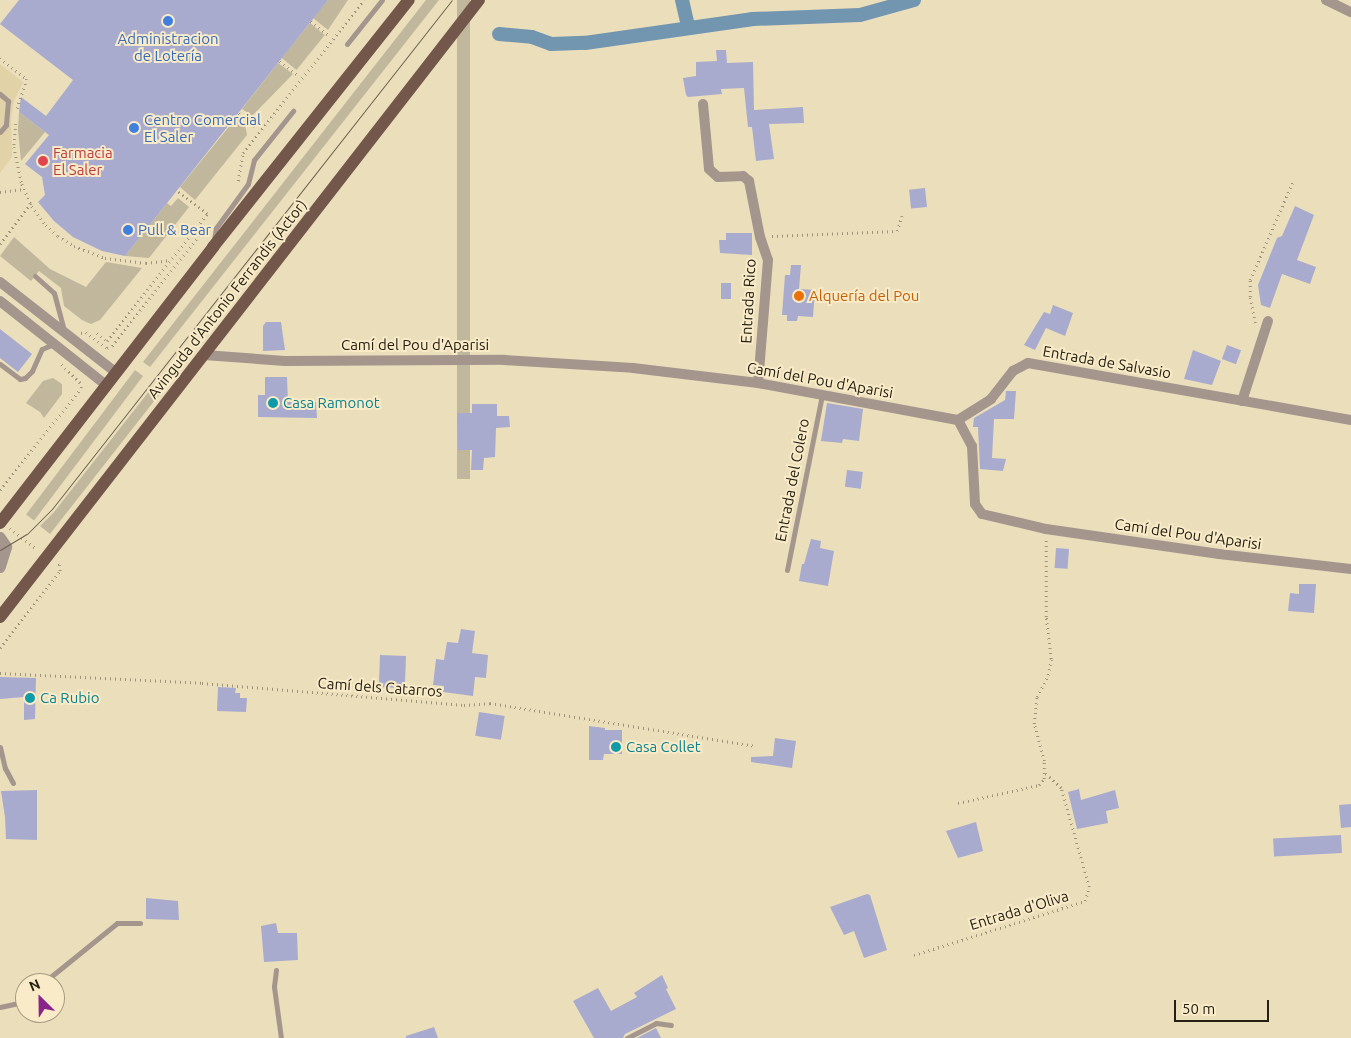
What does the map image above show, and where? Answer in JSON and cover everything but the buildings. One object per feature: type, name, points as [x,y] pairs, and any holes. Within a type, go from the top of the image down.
[{"type":"main road","points":[[5,525],[115,372],[409,0]]},
{"type":"main road","name":"Avinguda d'Antonio Ferrandis (Actor)","points":[[0,617],[479,0]]},
{"type":"street","points":[[1326,0],[1351,12]]},
{"type":"street","name":"Entrada Rico","points":[[703,104],[709,169],[718,177],[743,176],[749,181],[762,243],[768,260],[758,383]]},
{"type":"street","points":[[0,282],[115,372]]},
{"type":"street","points":[[0,301],[106,385]]},
{"type":"street","points":[[1242,401],[1268,321]]},
{"type":"street","name":"Camí del Pou d'Aparisi","points":[[204,355],[285,361],[504,360],[634,368],[758,383],[958,420],[972,446],[975,504],[982,514],[1046,529],[1219,554],[1351,569]]},
{"type":"street","name":"Entrada de Salvasio","points":[[958,420],[991,399],[1013,371],[1028,363],[1351,420]]},
{"type":"street","points":[[0,538],[6,547],[0,567]]},
{"type":"lane","points":[[347,44],[382,0]]},
{"type":"lane","points":[[0,94],[8,101],[6,124],[0,132]]},
{"type":"lane","points":[[213,247],[216,228],[248,184],[254,160],[293,111]]},
{"type":"lane","points":[[35,276],[54,293],[65,333]]},
{"type":"lane","points":[[0,313],[5,310],[12,310]]},
{"type":"lane","points":[[0,364],[20,379],[25,378],[32,371],[42,349],[50,343],[56,344]]},
{"type":"lane","name":"Entrada del Colero","points":[[787,570],[822,395]]},
{"type":"lane","points":[[0,747],[13,783]]},
{"type":"lane","points":[[54,973],[117,923],[140,923]]},
{"type":"lane","points":[[276,970],[274,987],[281,1038]]},
{"type":"lane","points":[[0,1007],[15,1004]]},
{"type":"lane","points":[[627,1038],[656,1024],[671,1025]]},
{"type":"path","points":[[237,186],[243,153],[364,0]]},
{"type":"path","points":[[311,21],[330,36]]},
{"type":"path","points":[[0,58],[28,79],[17,109]]},
{"type":"path","points":[[280,61],[298,75]]},
{"type":"path","points":[[239,113],[257,128]]},
{"type":"path","points":[[16,119],[14,147],[16,163],[24,189],[46,225],[58,236],[92,254],[124,261],[171,260]]},
{"type":"path","points":[[1256,330],[1250,298],[1250,280],[1293,181]]},
{"type":"path","points":[[0,192],[24,189]]},
{"type":"path","points":[[97,333],[108,341],[207,214],[177,191]]},
{"type":"path","points":[[0,244],[31,203]]},
{"type":"path","points":[[762,243],[771,236],[898,231],[902,216]]},
{"type":"path","points":[[75,341],[84,331],[107,348],[112,346],[210,222]]},
{"type":"path","points":[[0,490],[81,388],[80,383],[59,365],[59,360],[65,353]]},
{"type":"path","points":[[5,525],[38,549]]},
{"type":"path","name":"Entrada d'Oliva","points":[[914,955],[1085,901],[1089,887],[1060,788],[1046,774],[1034,717],[1037,697],[1048,676],[1051,659],[1046,617],[1044,557],[1046,529]]},
{"type":"path","points":[[0,648],[60,571],[59,565]]},
{"type":"path","name":"Camí dels Catarros","points":[[0,673],[202,682],[464,704],[490,703],[756,746]]},
{"type":"path","points":[[958,803],[1039,784],[1046,774]]},
{"type":"shaded area","points":[[328,0],[348,0],[328,30],[313,18]]},
{"type":"shaded area","points":[[426,0],[439,0],[150,367],[143,362]]},
{"type":"shaded area","points":[[457,0],[470,0],[470,479],[457,479]]},
{"type":"shaded area","points":[[310,23],[325,35],[296,70],[282,58]]},
{"type":"shaded area","points":[[278,63],[293,74],[252,116],[242,109]]},
{"type":"shaded area","points":[[0,64],[23,82],[14,101],[11,119],[12,157],[0,173]]},
{"type":"shaded area","points":[[19,112],[45,132],[21,161],[18,130]]},
{"type":"shaded area","points":[[236,118],[245,125],[247,135],[195,200],[180,187]]},
{"type":"shaded area","points":[[178,198],[189,207],[149,258],[125,256],[167,203],[171,206]]},
{"type":"shaded area","points":[[14,237],[50,269],[86,287],[106,262],[142,268],[100,320],[91,324],[82,320],[64,306],[61,288],[39,271],[31,281],[0,256]]},
{"type":"shaded area","points":[[135,370],[143,376],[34,521],[26,515]]},
{"type":"shaded area","points":[[53,378],[62,384],[62,394],[44,418],[40,412],[26,403],[43,381]]},
{"type":"shaded area","points":[[154,385],[162,391],[50,534],[40,526],[54,512]]},
{"type":"waterway","points":[[682,0],[688,27]]},
{"type":"waterway","points":[[499,34],[532,37],[551,44],[585,43],[753,19],[860,15],[914,0]]},
{"type":"tram line","points":[[0,550],[27,534],[52,509],[452,0]]},
{"type":"place","name":"Administracion de Lotería","points":[[168,21]]},
{"type":"place","name":"Centro Comercial El Saler","points":[[134,128]]},
{"type":"place","name":"Farmacia El Saler","points":[[43,161]]},
{"type":"place","name":"Pull & Bear","points":[[128,230]]},
{"type":"place","name":"Alquería del Pou","points":[[799,296]]},
{"type":"place","name":"Casa Ramonot","points":[[273,403]]},
{"type":"place","name":"Ca Rubio","points":[[30,698]]},
{"type":"place","name":"Casa Collet","points":[[616,747]]}]
